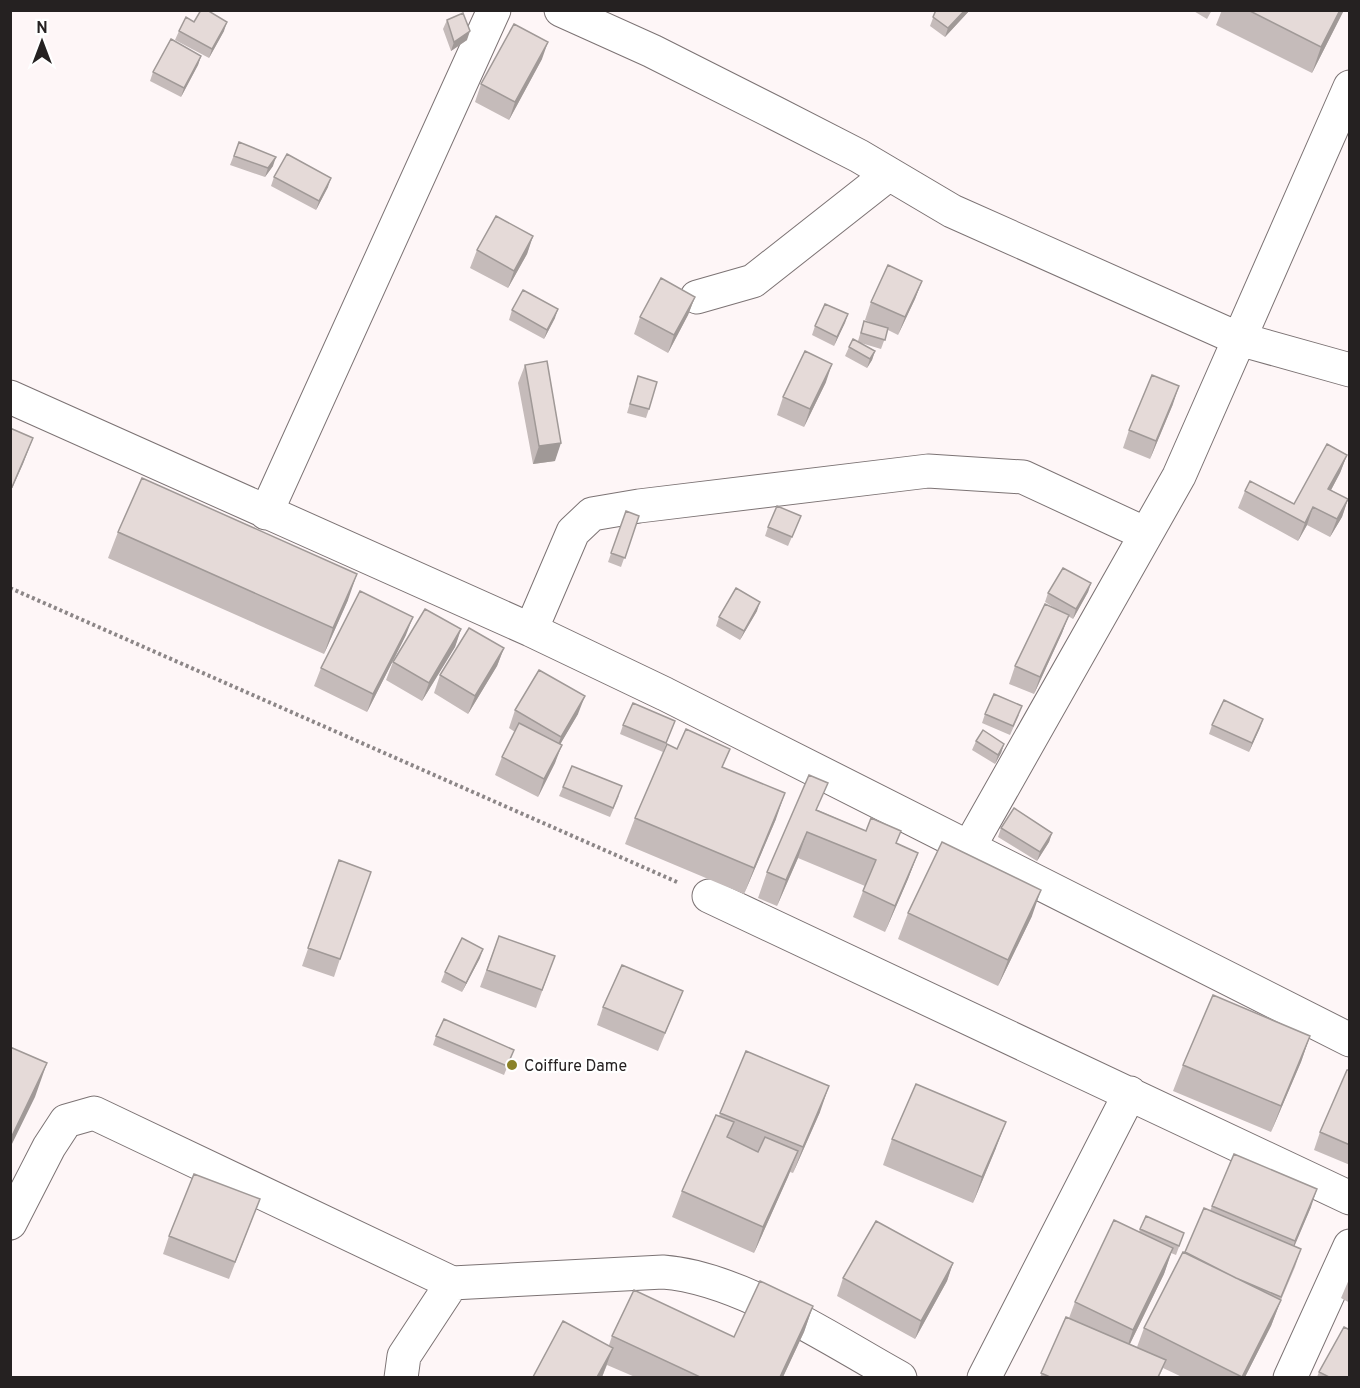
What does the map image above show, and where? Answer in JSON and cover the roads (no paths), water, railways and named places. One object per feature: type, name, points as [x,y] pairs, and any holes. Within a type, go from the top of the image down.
[{"type":"street","points":[[266,513],[494,10]]},
{"type":"street","points":[[561,10],[652,51],[889,174],[952,211],[1239,339],[1350,370]]},
{"type":"street","points":[[968,849],[1179,476],[1350,87]]},
{"type":"street","points":[[697,297],[753,281],[889,174]]},
{"type":"street","points":[[10,397],[266,513],[462,597],[531,630],[675,700],[1350,1040]]},
{"type":"street","points":[[531,630],[573,532],[592,514],[639,506],[928,471],[1023,477],[1146,534]]},
{"type":"street","points":[[709,896],[1350,1198]]},
{"type":"street","points":[[984,1377],[1130,1093]]},
{"type":"street","points":[[10,1223],[49,1147],[66,1121],[94,1113],[452,1284],[623,1273],[687,1274],[776,1309],[900,1377]]},
{"type":"street","points":[[1290,1377],[1350,1246]]},
{"type":"street","points":[[401,1377],[404,1356],[452,1284]]},
{"type":"place","name":"Coiffure Dame","points":[[512,1065]]}]
